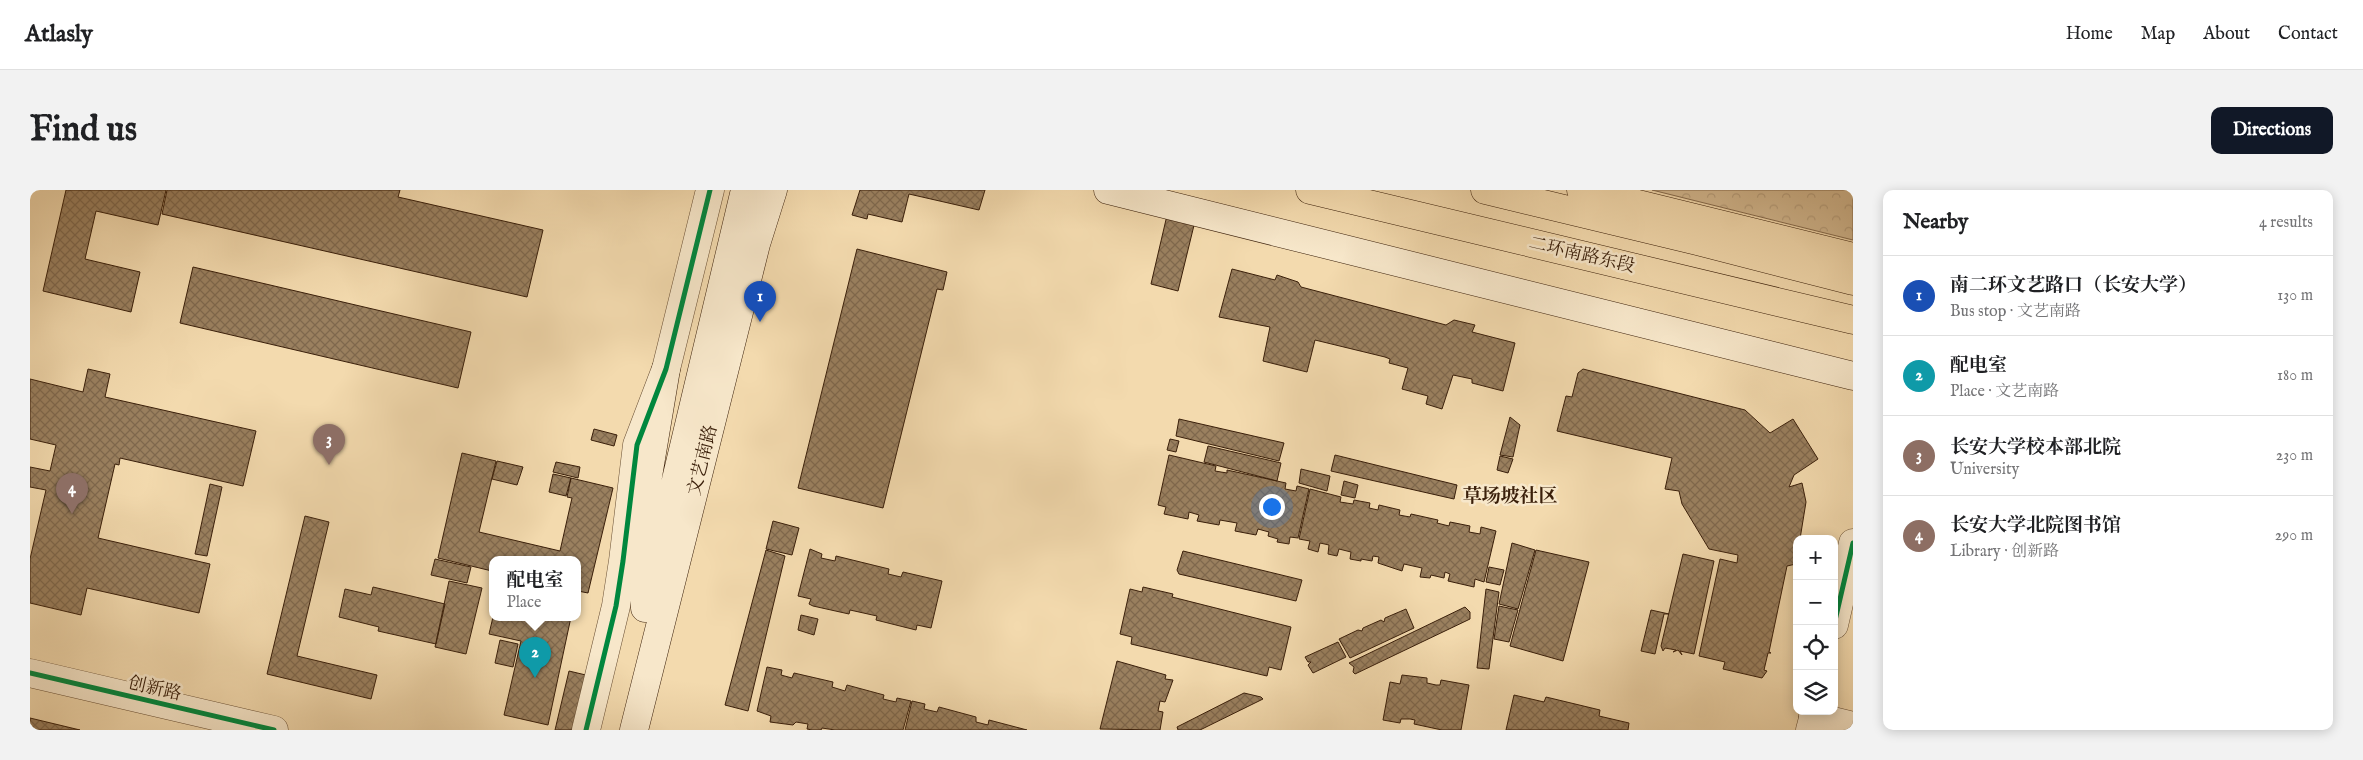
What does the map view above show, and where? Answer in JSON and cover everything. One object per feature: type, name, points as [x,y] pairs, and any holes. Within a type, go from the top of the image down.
[{"type":"highway","name":"二环南路东段","points":[[1310,190],[1853,320]]},
{"type":"highway","points":[[1485,190],[1853,281]]},
{"type":"highway","points":[[1581,190],[1853,256]]},
{"type":"main road","points":[[645,608],[642,512],[666,369],[710,190]]},
{"type":"main road","name":"文艺南路","points":[[615,730],[745,190]]},
{"type":"main road","name":"文艺南路","points":[[634,730],[756,244],[772,190]]},
{"type":"main road","points":[[1108,190],[1853,376]]},
{"type":"main road","points":[[586,730],[617,597],[637,445],[666,369]]},
{"type":"main road","points":[[1838,608],[1853,543]]},
{"type":"main road","name":"创新路","points":[[30,673],[274,730]]},
{"type":"main road","points":[[1813,719],[1853,726]]},
{"type":"green space","points":[[1652,190],[1853,190],[1853,240]]},
{"type":"building","points":[[66,190],[166,190],[158,225],[96,211],[85,259],[140,272],[131,312],[43,291]]},
{"type":"building","points":[[167,190],[400,190],[398,197],[543,230],[527,297],[162,214]]},
{"type":"building","points":[[860,190],[985,190],[979,210],[909,194],[902,222],[868,214],[867,219],[852,215]]},
{"type":"building","points":[[1168,211],[1196,217],[1178,291],[1151,284]]},
{"type":"building","points":[[857,249],[947,272],[943,290],[937,289],[883,508],[798,488]]},
{"type":"building","points":[[193,267],[471,332],[458,388],[180,323]]},
{"type":"building","points":[[1232,269],[1275,280],[1277,275],[1298,282],[1301,287],[1446,325],[1454,320],[1475,325],[1472,332],[1515,343],[1503,391],[1472,383],[1472,379],[1453,375],[1442,409],[1426,404],[1428,396],[1402,389],[1408,368],[1389,363],[1390,359],[1385,357],[1315,340],[1307,372],[1263,361],[1270,327],[1219,317]]},
{"type":"building","points":[[88,369],[110,374],[105,397],[256,431],[243,486],[120,458],[119,465],[115,464],[98,538],[210,564],[199,613],[87,588],[81,615],[30,603],[30,559],[46,490],[30,487],[30,467],[50,471],[56,445],[30,439],[30,379],[83,392]]},
{"type":"building","points":[[1583,369],[1745,410],[1770,433],[1793,419],[1818,459],[1794,475],[1789,487],[1802,483],[1806,502],[1801,535],[1793,535],[1793,565],[1787,566],[1769,652],[1771,653],[1768,653],[1764,670],[1767,671],[1762,678],[1723,669],[1725,662],[1699,656],[1720,559],[1737,563],[1738,555],[1709,549],[1682,504],[1679,491],[1665,489],[1672,458],[1557,431],[1566,396],[1572,397],[1578,373]]},
{"type":"building","points":[[1510,417],[1520,425],[1513,457],[1500,455]]},
{"type":"building","points":[[1179,419],[1284,443],[1279,461],[1176,436]]},
{"type":"building","points":[[594,429],[617,435],[614,446],[591,440]]},
{"type":"building","points":[[1170,439],[1179,441],[1176,452],[1167,450]]},
{"type":"building","points":[[1208,446],[1281,463],[1277,481],[1204,462]]},
{"type":"building","points":[[462,453],[496,461],[479,532],[560,551],[572,498],[567,497],[571,478],[613,488],[588,593],[581,592],[581,556],[489,556],[489,570],[438,558]]},
{"type":"building","points":[[1169,455],[1216,466],[1215,471],[1227,473],[1227,470],[1286,483],[1285,489],[1296,491],[1297,486],[1309,489],[1298,538],[1290,537],[1289,544],[1277,542],[1278,539],[1268,536],[1269,532],[1258,529],[1256,535],[1235,531],[1237,523],[1220,520],[1219,525],[1197,521],[1199,515],[1189,512],[1188,519],[1164,514],[1166,507],[1158,505]]},
{"type":"building","points":[[1335,455],[1457,485],[1454,499],[1331,471]]},
{"type":"building","points":[[1500,456],[1513,459],[1508,473],[1497,470]]},
{"type":"building","points":[[497,461],[523,467],[517,485],[492,479]]},
{"type":"building","points":[[556,462],[580,467],[578,478],[553,472]]},
{"type":"building","points":[[1301,469],[1330,476],[1327,491],[1299,483]]},
{"type":"building","points":[[553,474],[571,478],[566,496],[549,492]]},
{"type":"building","points":[[1344,481],[1358,485],[1355,498],[1341,495]]},
{"type":"building","points":[[210,484],[222,487],[207,556],[195,554]]},
{"type":"building","points":[[1310,489],[1341,497],[1340,502],[1353,504],[1354,500],[1370,503],[1369,508],[1378,510],[1379,505],[1400,510],[1399,515],[1410,517],[1411,514],[1438,520],[1437,523],[1449,526],[1450,522],[1470,526],[1469,532],[1480,534],[1481,527],[1496,531],[1484,582],[1475,579],[1474,587],[1448,581],[1450,574],[1445,572],[1444,578],[1431,575],[1430,578],[1420,577],[1422,568],[1404,564],[1402,571],[1378,563],[1379,557],[1373,556],[1372,561],[1350,559],[1351,552],[1339,549],[1337,556],[1328,554],[1329,545],[1320,543],[1318,552],[1308,549],[1310,541],[1299,539]]},
{"type":"building","points":[[305,516],[329,522],[297,656],[377,675],[371,699],[267,674]]},
{"type":"building","points":[[773,521],[799,528],[792,555],[766,549]]},
{"type":"building","points":[[1512,543],[1535,550],[1518,609],[1499,604]]},
{"type":"building","points":[[810,549],[822,554],[821,558],[835,561],[836,556],[889,569],[888,574],[901,577],[903,572],[942,581],[931,628],[917,625],[916,630],[876,620],[877,616],[850,610],[849,614],[809,604],[811,599],[798,596]]},
{"type":"building","points":[[766,550],[785,556],[748,711],[725,705]]},
{"type":"building","points":[[1536,550],[1589,562],[1563,661],[1510,646]]},
{"type":"building","points":[[1183,551],[1302,580],[1296,601],[1179,574],[1177,570]]},
{"type":"building","points":[[1683,554],[1714,561],[1694,654],[1680,651],[1682,655],[1678,650],[1673,652],[1676,650],[1665,648],[1663,651],[1661,646]]},
{"type":"building","points":[[435,559],[471,567],[467,583],[431,575]]},
{"type":"building","points":[[1489,567],[1504,570],[1500,585],[1486,582]]},
{"type":"building","points":[[449,581],[482,588],[466,654],[435,647]]},
{"type":"building","points":[[373,587],[445,604],[436,644],[378,631],[379,627],[339,617],[345,589],[371,595]]},
{"type":"building","points":[[1143,587],[1173,594],[1172,597],[1291,627],[1281,670],[1269,667],[1267,676],[1131,644],[1132,637],[1120,634],[1130,589],[1142,592]]},
{"type":"building","points":[[1486,589],[1499,592],[1489,669],[1477,668]]},
{"type":"building","points":[[1499,606],[1518,610],[1509,642],[1494,639]]},
{"type":"building","points":[[1465,607],[1470,612],[1470,619],[1355,674],[1353,672],[1354,667],[1349,663]]},
{"type":"building","points":[[1406,609],[1414,628],[1350,658],[1339,639],[1358,630],[1362,631],[1363,628],[1381,620],[1384,622],[1385,618]]},
{"type":"building","points":[[1651,610],[1669,614],[1664,614],[1655,654],[1641,651]]},
{"type":"building","points":[[801,615],[818,619],[814,635],[798,630]]},
{"type":"building","points":[[492,621],[570,621],[548,725],[504,715],[521,641],[489,634]]},
{"type":"building","points":[[500,640],[518,644],[513,667],[495,663]]},
{"type":"building","points":[[1338,642],[1346,657],[1313,673],[1308,665],[1311,662],[1308,662],[1305,657]]},
{"type":"building","points":[[1117,661],[1166,675],[1165,679],[1173,680],[1165,702],[1160,701],[1158,711],[1163,712],[1160,730],[1100,729]]},
{"type":"building","points":[[767,667],[782,670],[781,675],[792,678],[794,673],[833,682],[832,687],[845,691],[847,685],[884,695],[883,699],[896,702],[897,698],[911,701],[903,730],[835,730],[822,728],[821,730],[812,730],[807,729],[808,724],[796,722],[793,725],[770,722],[771,716],[757,711]]},
{"type":"building","points":[[569,671],[590,676],[577,730],[555,730]]},
{"type":"building","points":[[1402,675],[1427,678],[1427,683],[1436,685],[1440,685],[1441,680],[1469,685],[1461,730],[1442,730],[1414,724],[1415,720],[1410,719],[1401,719],[1400,723],[1383,720],[1390,682],[1400,684]]},
{"type":"building","points":[[1244,693],[1263,699],[1200,730],[1178,730],[1177,727]]},
{"type":"building","points":[[1514,695],[1544,702],[1546,697],[1600,710],[1599,716],[1629,723],[1628,730],[1506,730]]},
{"type":"building","points":[[912,701],[925,704],[924,709],[937,712],[939,707],[976,717],[976,722],[988,725],[989,720],[1027,730],[905,730]]},
{"type":"building","points":[[30,718],[80,730],[30,730]]},
{"type":"cycle path","points":[[586,730],[616,606],[637,445],[666,369],[710,190]]},
{"type":"cycle path","points":[[1838,608],[1853,543]]},
{"type":"cycle path","points":[[30,673],[274,730]]},
{"type":"place","name":"南二环文艺路口（长安大学）","points":[[760,322]]},
{"type":"place","name":"长安大学校本部北院","points":[[329,465]]},
{"type":"place","name":"长安大学北院图书馆","points":[[72,514]]},
{"type":"place","name":"配电室","points":[[535,678]]},
{"type":"district","name":"草场坡社区","points":[[1510,495]]}]
